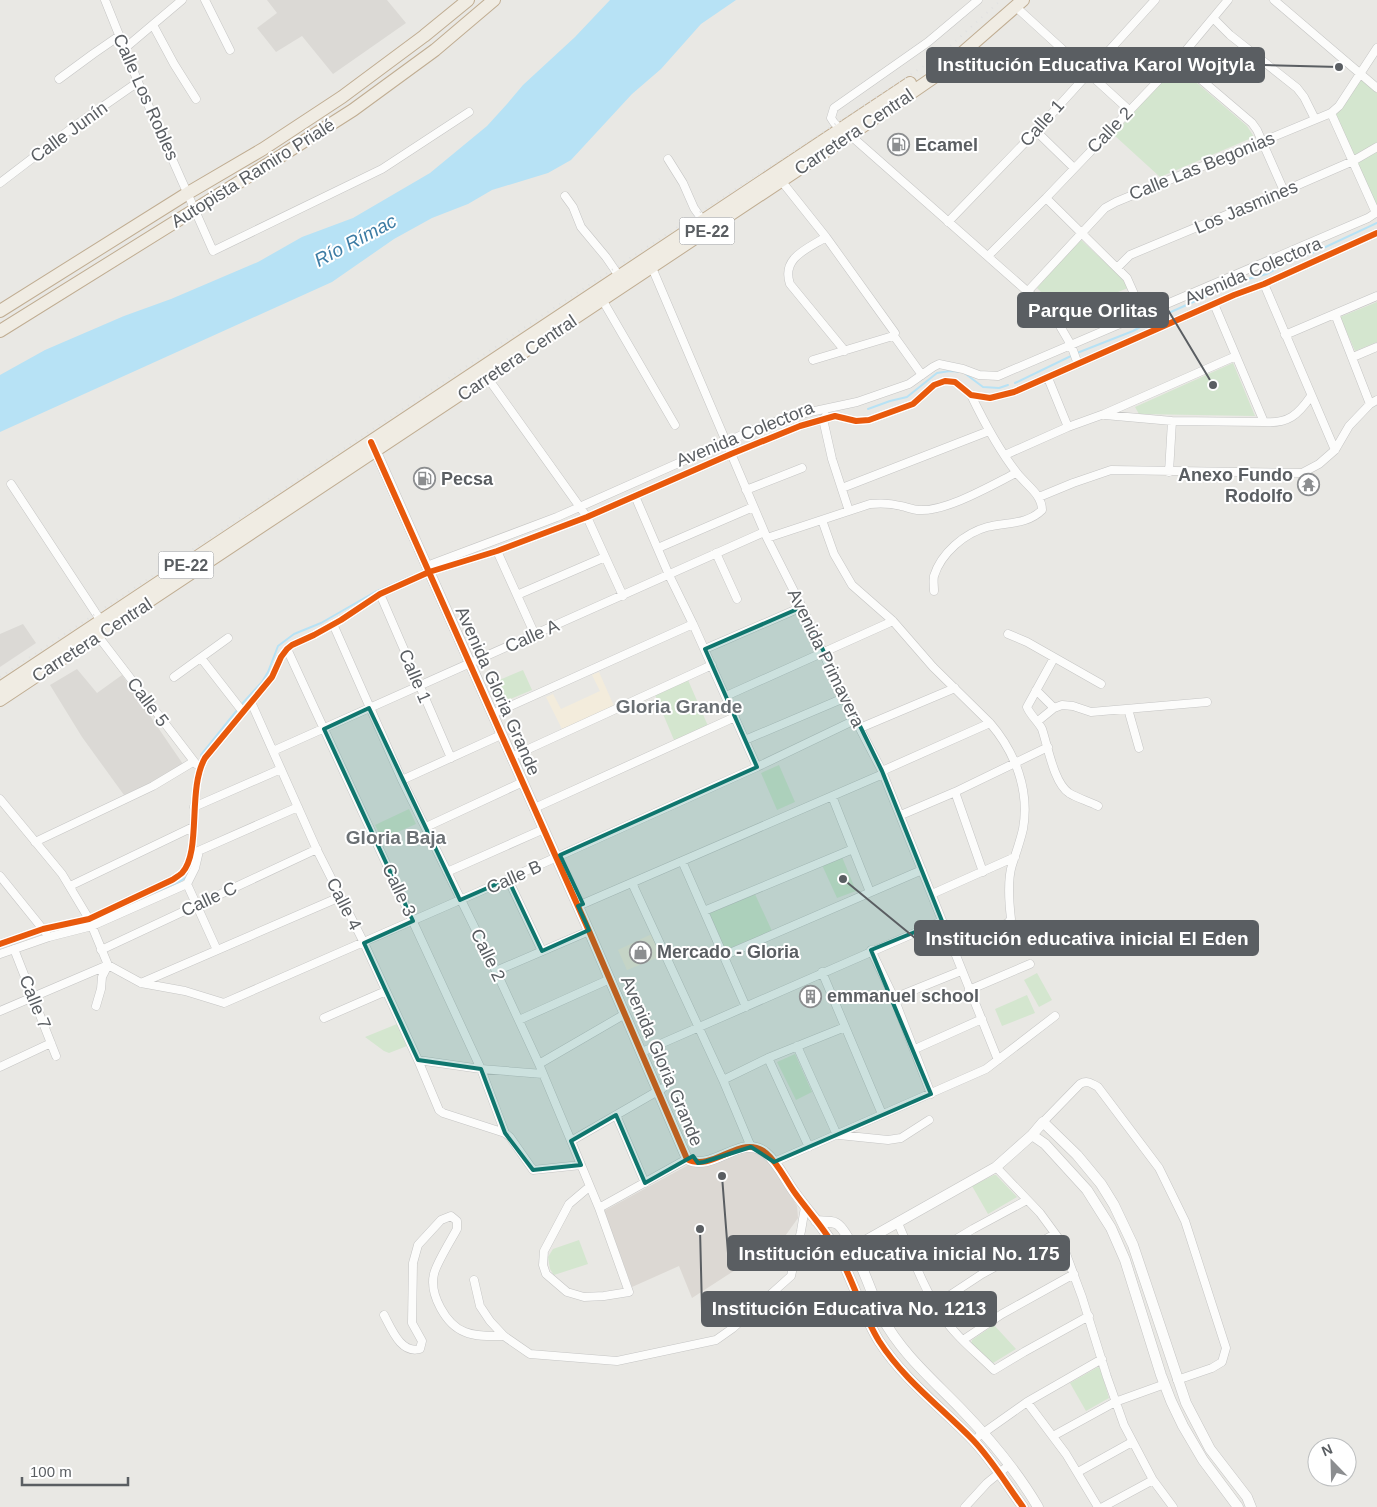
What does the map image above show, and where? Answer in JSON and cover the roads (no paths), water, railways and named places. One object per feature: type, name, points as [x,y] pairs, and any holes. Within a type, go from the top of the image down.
[{"type":"highway","name":"Autopista Ramiro Prialé","points":[[0,311],[188,193],[263,149],[342,97],[424,36],[468,0]]},
{"type":"highway","name":"Autopista Ramiro Prialé","points":[[0,331],[353,110],[434,50],[494,0]]},
{"type":"highway","name":"Carretera Central","points":[[0,700],[98,636],[619,276],[650,263],[778,178],[935,67],[1012,6]]},
{"type":"highway","name":"Carretera Central","points":[[0,688],[376,445],[488,378],[603,301],[703,221],[778,178]]},
{"type":"street","name":"Calle Los Robles","points":[[104,0],[138,82],[214,251],[382,170],[469,112]]},
{"type":"street","points":[[124,49],[182,0]]},
{"type":"street","points":[[205,0],[230,50]]},
{"type":"street","points":[[978,0],[928,42],[834,108],[831,118],[834,123],[1053,314],[1071,345],[1078,364]]},
{"type":"street","name":"Calle 1","points":[[948,222],[1036,131],[1155,0]]},
{"type":"street","name":"Calle 2","points":[[988,256],[1178,60],[1228,0]]},
{"type":"street","points":[[1274,0],[1377,88]]},
{"type":"street","points":[[1012,6],[1129,110]]},
{"type":"street","points":[[1213,18],[1297,88],[1316,120]]},
{"type":"street","points":[[153,25],[196,99]]},
{"type":"street","points":[[59,79],[119,36]]},
{"type":"street","name":"Calle Las Begonias","points":[[1028,291],[1105,208],[1331,113],[1338,106],[1377,48]]},
{"type":"street","points":[[1178,60],[1252,123],[1264,141],[1284,191]]},
{"type":"street","name":"Calle Junín","points":[[1,180],[138,82]]},
{"type":"street","points":[[1331,113],[1376,212]]},
{"type":"street","points":[[1036,131],[1074,168]]},
{"type":"street","name":"Los Jasmines","points":[[1117,268],[1130,255],[1353,161],[1377,147]]},
{"type":"street","points":[[668,159],[703,221]]},
{"type":"street","points":[[778,178],[826,237],[894,332],[894,336],[922,375]]},
{"type":"street","points":[[565,196],[573,207],[580,227],[606,257],[619,276]]},
{"type":"street","points":[[1046,198],[1127,278],[1143,314]]},
{"type":"street","name":"Avenida Colectora","points":[[287,649],[333,624],[380,594],[432,569],[558,517],[762,426],[796,415],[857,402],[910,384],[939,364],[963,369],[979,376],[998,376],[1266,263],[1368,218],[1376,212]]},
{"type":"street","name":"Avenida Colectora","points":[[432,569],[497,551],[586,517],[800,426],[835,416],[856,421],[869,420],[913,404],[934,385],[944,381],[955,382],[971,396],[990,398],[1014,392],[1377,233]]},
{"type":"street","points":[[826,237],[794,258],[788,266],[787,274],[790,284],[845,351]]},
{"type":"street","name":"Avenida Primavera","points":[[650,263],[753,507],[901,815],[961,971],[998,1060]]},
{"type":"street","points":[[1264,284],[1335,450]]},
{"type":"street","points":[[1286,335],[1377,296]]},
{"type":"street","points":[[603,301],[675,425]]},
{"type":"street","points":[[1214,304],[1264,422]]},
{"type":"street","points":[[1039,497],[1073,482],[1111,470],[1302,473],[1319,464],[1335,450],[1349,426],[1374,402],[1335,314]]},
{"type":"street","points":[[814,360],[894,336]]},
{"type":"street","points":[[1353,357],[1377,346]]},
{"type":"street","points":[[1005,455],[1236,356]]},
{"type":"street","points":[[488,378],[586,517],[623,596]]},
{"type":"street","points":[[1048,378],[1068,427]]},
{"type":"street","points":[[934,591],[934,577],[939,566],[950,550],[963,538],[986,527],[1016,523],[1038,515],[1042,510],[1039,497],[1016,473],[989,431],[971,396]]},
{"type":"street","points":[[1104,414],[1172,421],[1284,422],[1292,418],[1304,407],[1311,396]]},
{"type":"street","points":[[837,406],[823,419],[832,459],[850,511]]},
{"type":"street","points":[[1169,472],[1172,421]]},
{"type":"street","points":[[842,488],[989,431]]},
{"type":"street","name":"Avenida Gloria Grande","points":[[376,445],[432,569],[501,734],[539,806],[558,856]]},
{"type":"street","points":[[746,490],[802,468]]},
{"type":"street","name":"Calle A","points":[[273,750],[623,596],[716,553],[766,535],[822,520],[870,504],[882,503],[918,510],[929,510],[985,489],[1016,473]]},
{"type":"street","points":[[11,484],[101,621]]},
{"type":"street","points":[[635,496],[668,575],[705,649],[757,767]]},
{"type":"street","points":[[658,548],[753,507]]},
{"type":"street","points":[[822,520],[834,554],[852,585],[893,621],[920,653],[990,723],[999,733],[1016,763],[1023,789],[1025,816],[1010,876],[1011,919],[1008,924],[952,946]]},
{"type":"street","points":[[497,551],[535,634]]},
{"type":"street","points":[[716,553],[737,599]]},
{"type":"street","points":[[517,595],[605,557]]},
{"type":"street","name":"Calle 1","points":[[380,594],[451,758]]},
{"type":"street","points":[[705,649],[802,607]]},
{"type":"street","points":[[726,696],[893,621]]},
{"type":"street","name":"Calle 2","points":[[333,624],[402,780],[496,971],[539,1064],[599,1208],[629,1292],[584,1297],[567,1292],[546,1274],[543,1264],[544,1251],[569,1204],[589,1187]]},
{"type":"street","points":[[497,712],[693,624]]},
{"type":"street","points":[[1008,634],[1027,642],[1100,684]]},
{"type":"street","name":"Calle 5","points":[[98,636],[196,765]]},
{"type":"street","points":[[174,677],[228,638]]},
{"type":"street","points":[[35,842],[196,765],[205,758],[272,677],[287,649]]},
{"type":"street","name":"Calle 3","points":[[287,649],[481,1069],[505,1133]]},
{"type":"street","points":[[200,658],[243,712]]},
{"type":"street","points":[[1054,658],[1027,707],[1038,721],[1048,747],[1055,774],[1061,785],[1068,792],[1098,806]]},
{"type":"street","name":"Avenida Gloria Grande","points":[[472,662],[497,712],[522,782],[558,856],[661,1089],[698,1163]]},
{"type":"street","points":[[513,756],[712,665]]},
{"type":"street","points":[[860,728],[955,688]]},
{"type":"street","points":[[1036,690],[1054,708]]},
{"type":"street","points":[[745,740],[844,698]]},
{"type":"street","name":"Calle 4","points":[[251,702],[317,849],[418,1060],[439,1110],[443,1113],[505,1133]]},
{"type":"street","points":[[1038,721],[1054,708],[1062,705],[1091,712],[1207,702]]},
{"type":"street","points":[[1128,709],[1139,748]]},
{"type":"street","points":[[539,806],[735,717]]},
{"type":"street","name":"Calle B","points":[[141,983],[184,991],[224,1003],[508,880],[856,720]]},
{"type":"street","points":[[580,905],[832,796],[990,723]]},
{"type":"street","points":[[402,780],[501,734]]},
{"type":"street","points":[[901,815],[955,792],[1048,747]]},
{"type":"street","points":[[0,944],[43,929],[90,922],[182,873],[190,854],[196,765]]},
{"type":"street","points":[[194,807],[281,769]]},
{"type":"street","points":[[426,827],[522,782]]},
{"type":"street","points":[[955,792],[983,872]]},
{"type":"street","points":[[832,796],[870,892]]},
{"type":"street","points":[[0,799],[70,886],[90,922],[108,965],[141,983],[340,897]]},
{"type":"street","points":[[190,854],[298,807]]},
{"type":"street","points":[[70,886],[193,827]]},
{"type":"street","points":[[447,872],[544,829]]},
{"type":"street","name":"Calle C","points":[[101,950],[317,849]]},
{"type":"street","points":[[704,911],[853,849]]},
{"type":"street","points":[[0,954],[90,922],[187,884],[195,868],[199,850]]},
{"type":"street","points":[[932,894],[1015,857]]},
{"type":"street","points":[[682,862],[746,1007]]},
{"type":"street","points":[[723,956],[922,870]]},
{"type":"street","points":[[0,876],[49,937]]},
{"type":"street","points":[[508,880],[542,951]]},
{"type":"street","points":[[632,883],[723,1080],[751,1147]]},
{"type":"street","points":[[187,884],[217,950]]},
{"type":"street","name":"Avenida Gloria Grande","points":[[580,905],[610,980],[644,1051]]},
{"type":"street","points":[[644,1051],[871,950],[942,921]]},
{"type":"street","points":[[496,971],[589,930]]},
{"type":"street","name":"Calle 7","points":[[14,949],[56,1056]]},
{"type":"street","points":[[871,950],[894,998],[931,1094]]},
{"type":"street","points":[[969,990],[1030,964]]},
{"type":"street","points":[[0,1011],[108,965]]},
{"type":"street","points":[[96,1006],[102,989],[102,977],[108,965]]},
{"type":"street","points":[[894,998],[961,971]]},
{"type":"street","points":[[822,972],[882,1114]]},
{"type":"street","points":[[519,1020],[610,980]]},
{"type":"street","points":[[324,1018],[386,992]]},
{"type":"street","points":[[539,1064],[625,1014]]},
{"type":"street","points":[[774,1162],[973,1075],[998,1060],[1055,1016]]},
{"type":"street","points":[[915,1049],[982,1019]]},
{"type":"street","points":[[723,1080],[768,1058],[845,1027]]},
{"type":"street","points":[[0,1067],[51,1043]]},
{"type":"street","points":[[797,1046],[837,1135]]},
{"type":"street","points":[[768,1058],[809,1147]]},
{"type":"street","points":[[418,1060],[481,1069],[543,1074]]},
{"type":"street","points":[[840,1256],[996,1167],[1032,1135],[1080,1084],[1084,1081],[1091,1082],[1098,1087],[1159,1168],[1186,1221],[1226,1348],[1222,1362],[1212,1368],[1177,1380]]},
{"type":"street","points":[[572,1141],[661,1089]]},
{"type":"street","name":"Avenida Gloria Grande","points":[[661,1089],[687,1159],[698,1163]]},
{"type":"street","points":[[616,1115],[645,1183]]},
{"type":"street","points":[[837,1135],[888,1140],[901,1138],[929,1120]]},
{"type":"street","points":[[1043,1122],[1077,1155],[1101,1184],[1114,1205],[1133,1245],[1186,1403],[1210,1449],[1247,1497],[1251,1507]]},
{"type":"street","points":[[505,1133],[510,1137],[533,1170],[581,1165]]},
{"type":"street","points":[[1032,1135],[1045,1144],[1087,1190],[1111,1228],[1125,1260],[1164,1384],[1183,1426],[1203,1460],[1238,1507]]},
{"type":"street","points":[[698,1163],[741,1148],[751,1147],[766,1154],[774,1162],[805,1207],[828,1235],[840,1256],[863,1311],[880,1342],[906,1375],[974,1441],[1023,1507]]},
{"type":"street","points":[[599,1208],[687,1159]]},
{"type":"street","points":[[996,1167],[1040,1212],[1062,1243],[1089,1316],[1115,1402],[1132,1442],[1153,1480],[1173,1507]]},
{"type":"street","points":[[916,1263],[973,1229],[1028,1200]]},
{"type":"street","points":[[474,1280],[480,1306],[490,1321],[504,1336],[530,1354],[617,1361],[716,1340],[733,1328],[791,1276],[802,1232],[805,1207]]},
{"type":"street","points":[[384,1315],[395,1336],[405,1347],[413,1351],[420,1349],[422,1341],[412,1323],[413,1263],[418,1245],[441,1220],[451,1216],[457,1221],[457,1229],[434,1274],[435,1291],[439,1304],[445,1316],[454,1326],[466,1332],[504,1336]]},
{"type":"street","points":[[816,1221],[836,1223],[846,1234],[882,1317],[899,1344],[923,1372],[983,1432],[1026,1486],[1038,1507]]},
{"type":"street","points":[[898,1223],[935,1305],[963,1340],[994,1370],[1089,1316]]},
{"type":"street","points":[[935,1305],[982,1274],[1055,1234]]},
{"type":"street","points":[[963,1340],[983,1325],[1074,1274]]},
{"type":"street","points":[[974,1441],[983,1432],[1027,1402],[1102,1359]]},
{"type":"street","points":[[1054,1436],[1115,1402],[1164,1384]]},
{"type":"street","points":[[1027,1402],[1054,1436],[1098,1507]]},
{"type":"street","points":[[1078,1472],[1132,1442]]},
{"type":"street","points":[[965,1507],[975,1495],[1009,1465]]},
{"type":"street","points":[[1103,1507],[1153,1480]]},
{"type":"water","name":"Río Rímac","points":[[610,0],[736,0],[701,24],[661,69],[632,94],[571,160],[548,173],[492,190],[468,204],[432,218],[394,239],[332,282],[0,432],[0,375],[45,350],[258,262],[302,237],[353,218],[430,173],[487,126],[523,85],[575,37]]},
{"type":"waterway","points":[[1077,353],[1133,331],[1240,281],[1267,274],[1288,262],[1317,251],[1377,223]]},
{"type":"waterway","points":[[1015,383],[1071,356]]},
{"type":"waterway","points":[[868,409],[907,397],[937,373],[963,372],[983,387],[999,388],[1008,385]]},
{"type":"waterway","points":[[241,705],[262,682],[278,646],[294,634],[321,623],[375,592],[414,575]]},
{"type":"waterway","points":[[201,755],[238,709]]},
{"type":"waterway","points":[[156,892],[174,885],[187,877]]},
{"type":"waterway","points":[[106,915],[131,903]]},
{"type":"railway","points":[[0,677],[540,317],[939,56],[1001,0]]},
{"type":"place","name":"Institución Educativa Karol Wojtyla","points":[[1339,67]]},
{"type":"place","name":"Ecamel","points":[[899,145]]},
{"type":"place","name":"Parque Orlitas","points":[[1213,385]]},
{"type":"place","name":"Pecsa","points":[[425,479]]},
{"type":"place","name":"Anexo Fundo Rodolfo","points":[[1309,485]]},
{"type":"place","name":"Institución educativa inicial El Eden","points":[[843,879]]},
{"type":"place","name":"Mercado - Gloria","points":[[641,952]]},
{"type":"place","name":"emmanuel school","points":[[811,996]]},
{"type":"place","name":"Institución educativa inicial No. 175","points":[[722,1176]]},
{"type":"place","name":"Institución Educativa No. 1213","points":[[700,1229]]},
{"type":"district","name":"Gloria Grande","points":[[679,706]]},
{"type":"district","name":"Gloria Baja","points":[[396,837]]}]
